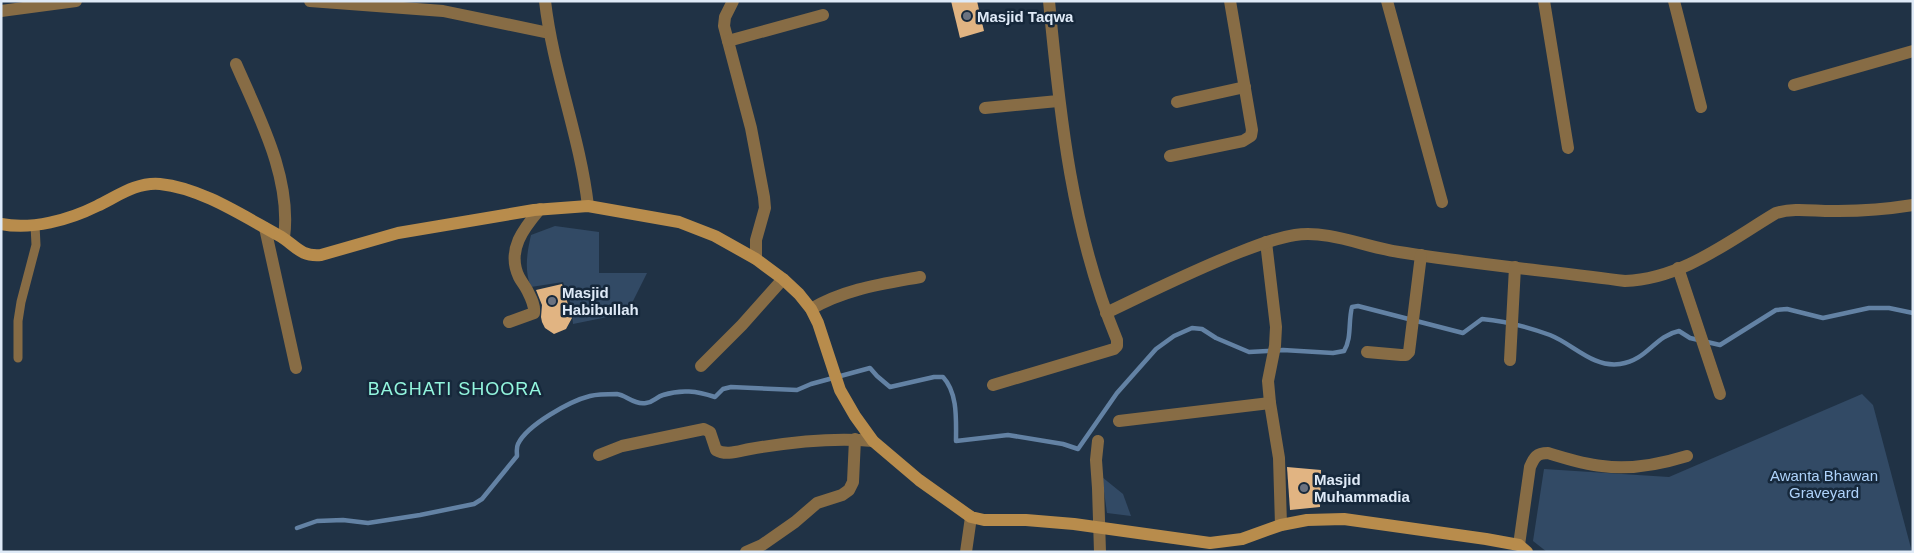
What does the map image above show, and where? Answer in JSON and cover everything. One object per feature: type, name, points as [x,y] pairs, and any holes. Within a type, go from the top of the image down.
[{"type":"street","points":[[1,11],[45,3],[76,1]]},
{"type":"street","points":[[310,1],[442,11],[548,33]]},
{"type":"street","points":[[545,1],[548,33],[585,178],[588,206]]},
{"type":"street","points":[[733,1],[725,17],[724,26],[751,128],[764,196],[764,208],[756,240],[756,258]]},
{"type":"street","points":[[993,385],[1114,349],[1117,346],[1117,340],[1093,278],[1066,150],[1058,101],[1049,1]]},
{"type":"street","points":[[1170,156],[1248,139],[1251,136],[1252,130],[1230,1]]},
{"type":"street","points":[[1387,1],[1442,202]]},
{"type":"street","points":[[1544,1],[1568,148]]},
{"type":"street","points":[[1674,1],[1701,107]]},
{"type":"street","points":[[728,41],[823,15]]},
{"type":"street","points":[[1794,85],[1913,51]]},
{"type":"street","points":[[236,64],[274,157],[284,202],[286,223],[284,238]]},
{"type":"street","points":[[1177,102],[1245,87]]},
{"type":"street","points":[[985,108],[1058,101]]},
{"type":"street","points":[[1,224],[35,225],[64,219],[95,207],[141,185],[161,184],[191,191],[227,207],[284,238],[300,252],[311,256],[321,255],[398,233],[540,209],[588,206],[679,222],[715,236],[756,258],[799,294],[811,309],[818,323],[836,378],[855,416],[873,441],[919,480],[971,516],[984,520],[1065,523],[1210,543],[1242,539],[1281,525],[1307,520],[1344,519],[1476,537],[1523,549],[1530,468],[1534,457],[1540,453],[1548,453],[1602,467],[1628,467],[1666,462],[1687,456]]},
{"type":"street","points":[[1106,313],[1183,276],[1266,242],[1310,233],[1421,255],[1624,281],[1657,277],[1708,256],[1776,213],[1788,209],[1838,212],[1879,210],[1913,205]]},
{"type":"street","points":[[509,322],[534,313],[531,298],[518,276],[515,257],[516,244],[523,230],[540,209]]},
{"type":"street","points":[[265,228],[296,368]]},
{"type":"street","points":[[1266,242],[1276,327],[1274,351],[1268,381],[1279,458],[1281,525]]},
{"type":"street","points":[[1367,352],[1406,355],[1409,352],[1421,255]]},
{"type":"street","points":[[1510,360],[1515,267]]},
{"type":"street","points":[[1678,268],[1720,394]]},
{"type":"street","points":[[811,309],[825,301],[857,289],[920,277]]},
{"type":"street","points":[[701,366],[742,325],[783,279]]},
{"type":"street","points":[[1119,421],[1270,403]]},
{"type":"street","points":[[599,455],[622,446],[704,429],[710,432],[716,450],[725,453],[776,444],[855,439],[873,441]]},
{"type":"street","points":[[746,552],[762,545],[817,503],[842,495],[849,490],[853,482],[855,439]]},
{"type":"street","points":[[1098,441],[1096,460],[1100,552]]},
{"type":"street","points":[[966,552],[971,516]]},
{"type":"lane","points":[[18,358],[18,321],[36,245],[35,225]]},
{"type":"green space","points":[[555,226],[599,232],[599,273],[647,273],[627,313],[573,324],[571,304],[563,282],[531,287],[527,268],[527,255],[531,235]]},
{"type":"green space","name":"Awanta Bhawan Graveyard","points":[[1862,394],[1873,405],[1912,552],[1547,552],[1533,541],[1544,469],[1669,477]]},
{"type":"green space","points":[[1102,477],[1123,494],[1131,516],[1107,513]]},
{"type":"building","name":"Masjid Taqwa","points":[[951,1],[977,1],[984,31],[960,38]]},
{"type":"building","name":"Masjid Habibullah","points":[[562,284],[572,318],[566,329],[554,334],[545,328],[542,322],[542,305],[536,290]]},
{"type":"building","name":"Masjid Muhammadia","points":[[1287,467],[1321,470],[1320,507],[1290,510]]},
{"type":"waterway","points":[[297,528],[317,521],[343,520],[368,523],[474,504],[482,499],[517,456],[518,444],[530,429],[561,408],[596,395],[617,394],[642,403],[653,401],[670,393],[683,391],[702,393],[715,397],[723,389],[731,387],[797,390],[811,384],[870,368],[890,387],[934,377],[943,377],[948,383],[954,399],[956,441],[1008,435],[1063,444],[1078,449],[1117,393],[1156,349],[1174,336],[1192,328],[1202,329],[1216,338],[1249,352],[1283,350],[1333,353],[1344,351],[1348,341],[1352,307],[1358,306],[1463,333],[1482,319],[1499,321],[1550,335],[1592,359],[1610,364],[1620,364],[1638,358],[1663,338],[1679,331],[1690,338],[1720,345],[1776,310],[1787,309],[1823,318],[1869,308],[1889,308],[1913,313]]},
{"type":"place","name":"Masjid Taqwa","points":[[967,16]]},
{"type":"place","name":"Masjid Habibullah","points":[[552,301]]},
{"type":"place","name":"Masjid Muhammadia","points":[[1304,488]]},
{"type":"district","name":"BAGHATI SHOORA","points":[[455,389]]}]
